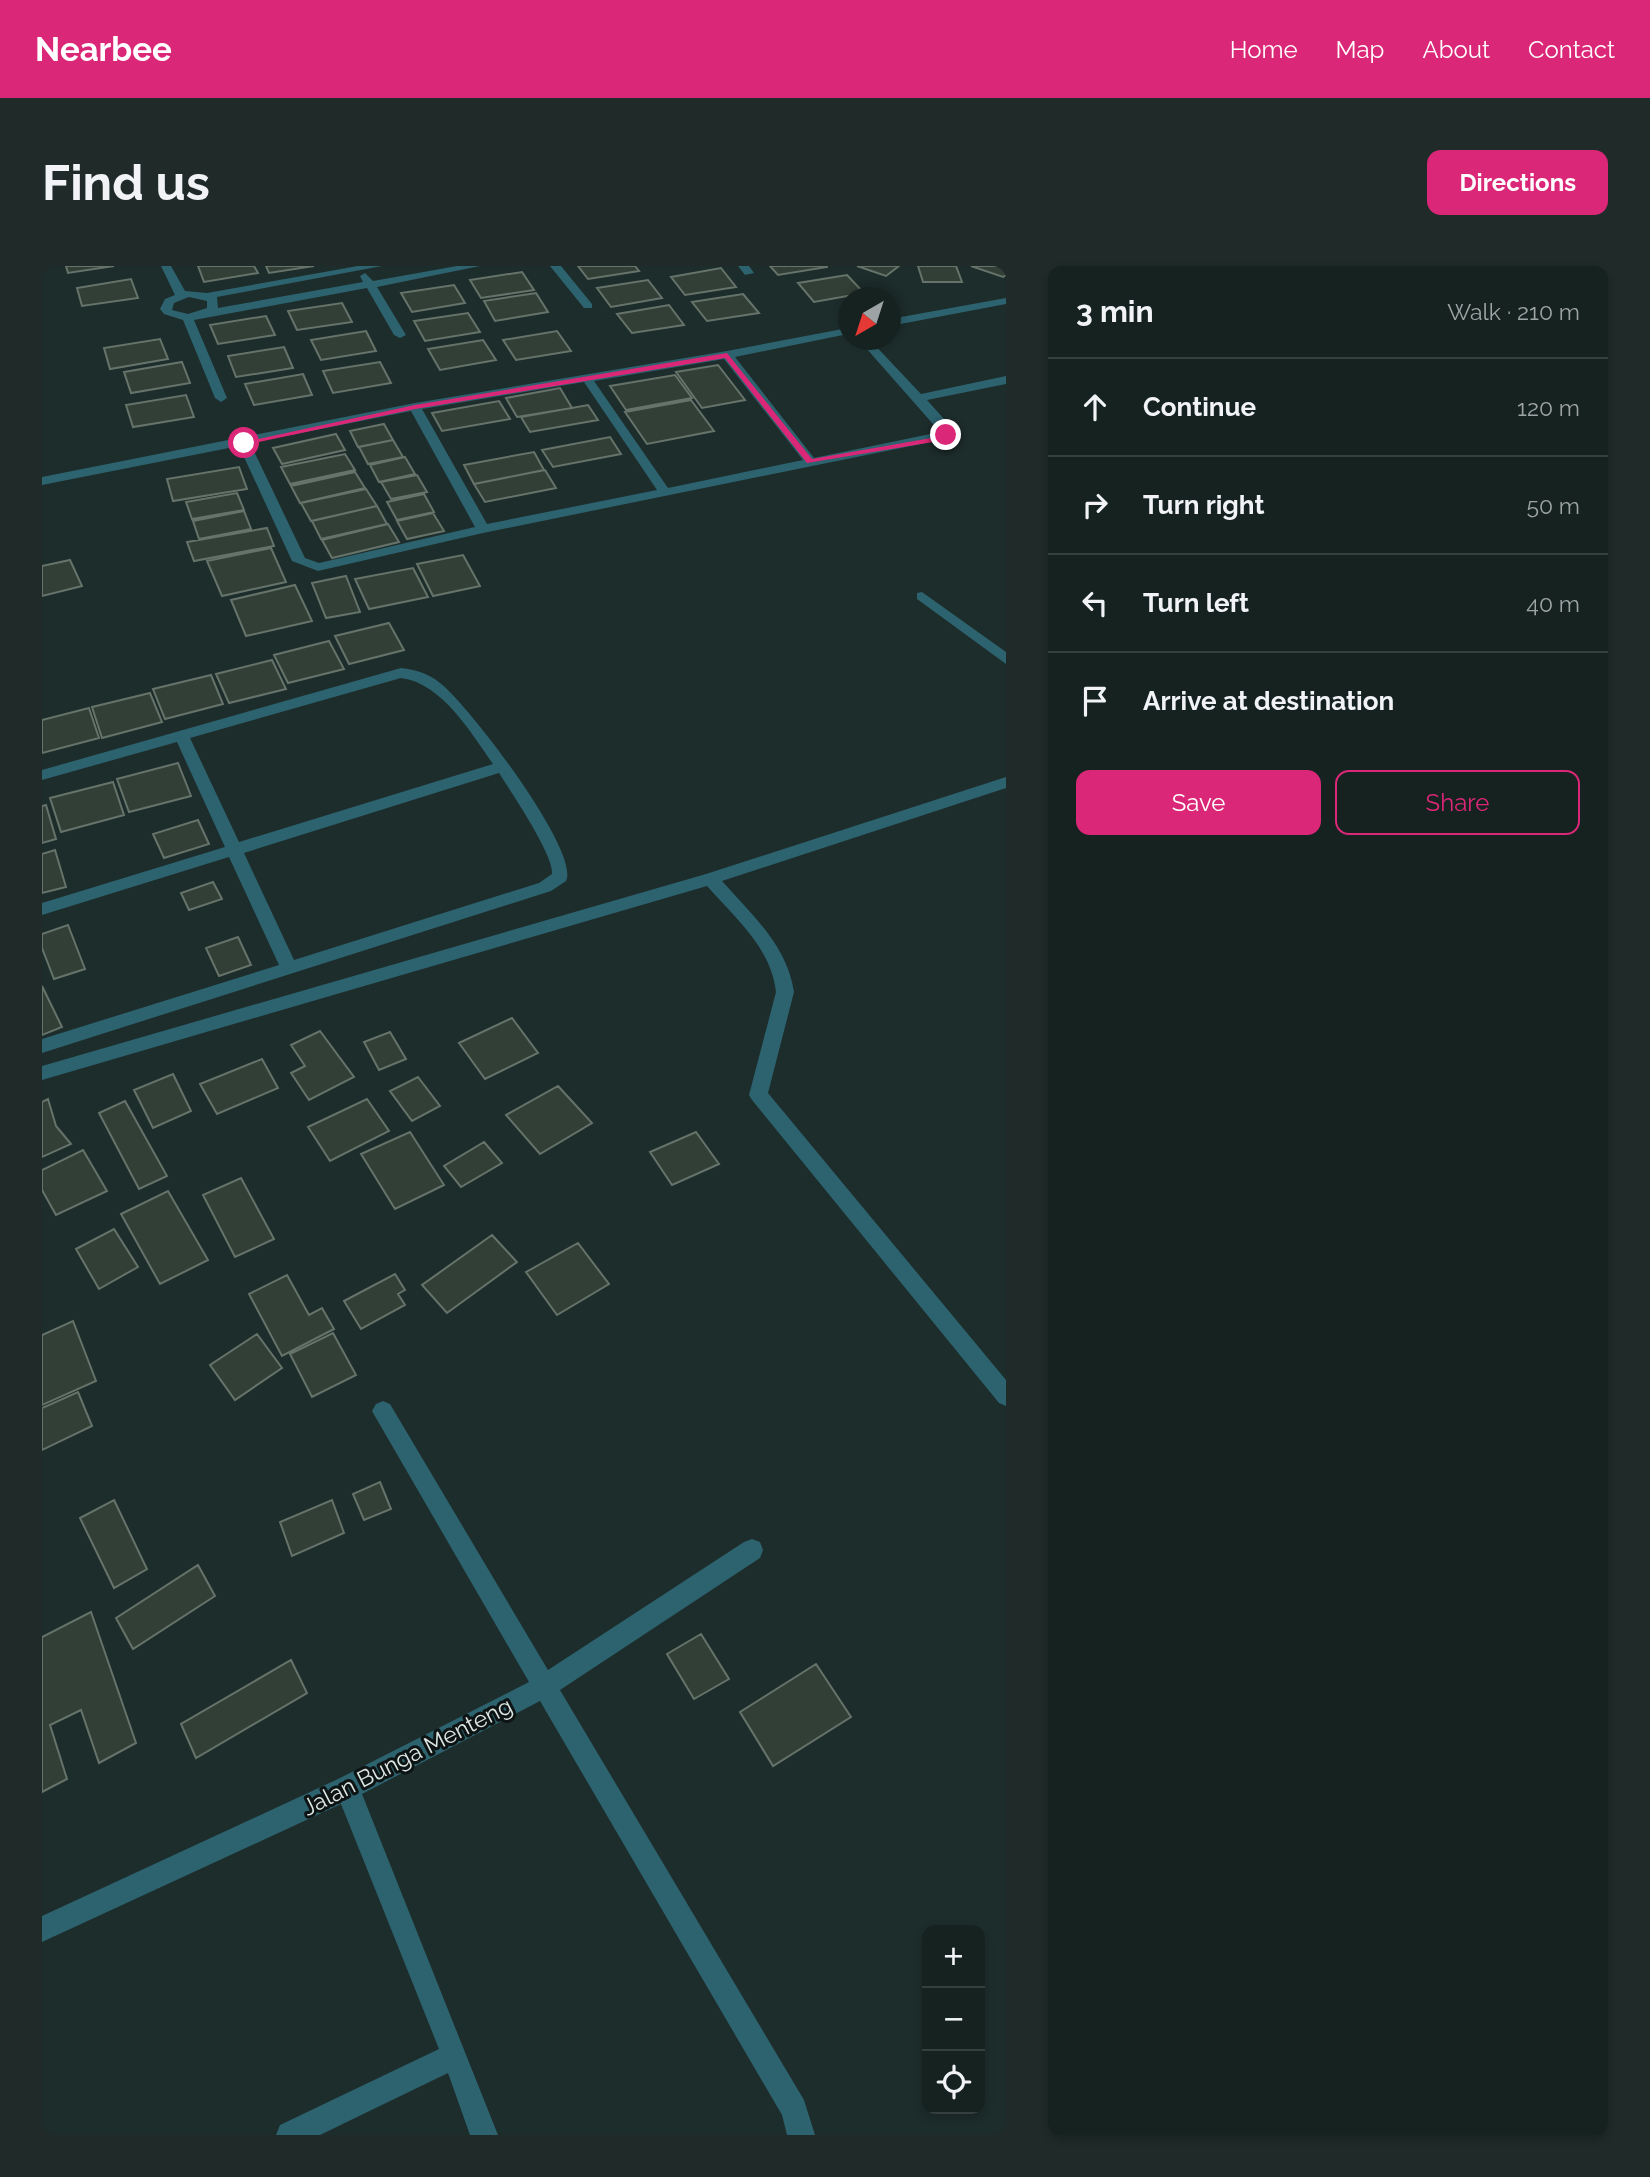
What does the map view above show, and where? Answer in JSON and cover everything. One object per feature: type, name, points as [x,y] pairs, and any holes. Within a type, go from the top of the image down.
[{"type":"street","points":[[166,266],[181,295]]},
{"type":"street","points":[[377,266],[359,267],[206,296],[181,295],[169,301],[166,309],[173,315],[188,318],[475,266]]},
{"type":"street","points":[[390,266],[398,280]]},
{"type":"street","points":[[555,266],[588,306]]},
{"type":"street","points":[[359,267],[400,335]]},
{"type":"street","points":[[204,314],[214,305],[206,296]]},
{"type":"street","points":[[901,321],[1006,301]]},
{"type":"street","points":[[188,318],[221,398]]},
{"type":"street","points":[[42,481],[415,407],[727,355],[838,333]]},
{"type":"street","points":[[244,443],[299,561],[307,566],[318,567],[483,529],[810,461],[939,439],[946,435],[947,429],[873,350]]},
{"type":"street","points":[[727,355],[810,461]]},
{"type":"street","points":[[586,377],[665,492]]},
{"type":"street","points":[[919,398],[1006,380]]},
{"type":"street","points":[[415,407],[483,529]]},
{"type":"street","points":[[922,596],[1006,660]]},
{"type":"street","points":[[42,775],[401,673],[418,676],[435,686],[471,723],[502,767],[557,859],[560,877],[555,883],[42,1046]]},
{"type":"street","points":[[181,735],[289,968]]},
{"type":"street","points":[[42,909],[502,767]]},
{"type":"street","points":[[42,1073],[710,879],[1006,782]]},
{"type":"street","points":[[710,879],[775,954],[785,977],[785,992],[758,1095],[1006,1396]]},
{"type":"street","points":[[383,1411],[794,2110],[802,2135]]},
{"type":"street","name":"Jalan Bunga Menteng","points":[[42,1929],[347,1788],[543,1687],[752,1550]]},
{"type":"street","points":[[347,1788],[455,2055],[484,2135]]},
{"type":"street","points":[[290,2135],[455,2055]]},
{"type":"building","points":[[66,266],[114,266],[68,273]]},
{"type":"building","points":[[198,266],[254,266],[258,273],[204,282]]},
{"type":"building","points":[[266,266],[314,266],[269,273]]},
{"type":"building","points":[[578,266],[635,266],[639,271],[588,279]]},
{"type":"building","points":[[770,266],[827,266],[827,267],[778,275]]},
{"type":"building","points":[[857,266],[899,266],[886,276]]},
{"type":"building","points":[[918,266],[956,266],[962,282],[923,282]]},
{"type":"building","points":[[971,266],[1006,266],[1006,275],[1003,277]]},
{"type":"building","points":[[721,268],[736,287],[685,295],[671,277]]},
{"type":"building","points":[[522,272],[534,290],[481,298],[470,280]]},
{"type":"building","points":[[847,275],[858,287],[838,287],[838,298],[814,302],[798,283]]},
{"type":"building","points":[[131,279],[138,298],[82,306],[77,288]]},
{"type":"building","points":[[648,280],[662,298],[611,307],[597,288]]},
{"type":"building","points":[[454,285],[465,303],[412,312],[401,293]]},
{"type":"building","points":[[536,293],[548,312],[495,321],[484,301]]},
{"type":"building","points":[[743,294],[759,313],[707,321],[692,302]]},
{"type":"building","points":[[342,303],[352,322],[297,330],[288,311]]},
{"type":"building","points":[[669,305],[684,325],[632,333],[617,314]]},
{"type":"building","points":[[468,313],[480,332],[425,341],[414,321]]},
{"type":"building","points":[[266,316],[275,335],[218,344],[210,325]]},
{"type":"building","points":[[366,331],[376,351],[321,360],[311,340]]},
{"type":"building","points":[[557,331],[571,351],[516,360],[503,340]]},
{"type":"building","points":[[160,339],[168,359],[110,369],[104,348]]},
{"type":"building","points":[[483,340],[496,360],[440,370],[428,349]]},
{"type":"building","points":[[284,347],[293,368],[236,377],[228,356]]},
{"type":"building","points":[[182,362],[190,383],[131,393],[124,372]]},
{"type":"building","points":[[380,362],[391,383],[333,393],[323,371]]},
{"type":"building","points":[[718,365],[745,400],[702,408],[676,372]]},
{"type":"building","points":[[303,374],[312,395],[254,405],[245,384]]},
{"type":"building","points":[[675,375],[692,398],[626,410],[610,386]]},
{"type":"building","points":[[560,388],[572,408],[517,417],[506,398]]},
{"type":"building","points":[[186,395],[194,417],[133,427],[126,405]]},
{"type":"building","points":[[691,400],[714,431],[647,444],[625,412]]},
{"type":"building","points":[[499,401],[510,419],[442,431],[432,413]]},
{"type":"building","points":[[588,405],[598,420],[530,432],[521,417]]},
{"type":"building","points":[[384,424],[393,440],[358,447],[350,431]]},
{"type":"building","points":[[336,434],[345,450],[282,464],[273,448]]},
{"type":"building","points":[[610,437],[621,454],[553,467],[542,450]]},
{"type":"building","points":[[393,440],[403,457],[368,464],[359,447]]},
{"type":"building","points":[[534,452],[544,470],[474,484],[464,465]]},
{"type":"building","points":[[345,454],[355,470],[290,484],[281,467]]},
{"type":"building","points":[[405,457],[415,474],[379,482],[370,465]]},
{"type":"building","points":[[239,467],[247,489],[173,501],[167,479]]},
{"type":"building","points":[[545,470],[556,488],[485,502],[474,484]]},
{"type":"building","points":[[355,472],[365,488],[300,503],[291,486]]},
{"type":"building","points":[[417,475],[427,492],[391,499],[381,482]]},
{"type":"building","points":[[366,489],[377,506],[311,521],[301,503]]},
{"type":"building","points":[[237,493],[244,510],[192,519],[186,502]]},
{"type":"building","points":[[424,494],[434,512],[397,520],[387,502]]},
{"type":"building","points":[[377,506],[387,524],[321,539],[312,521]]},
{"type":"building","points":[[244,511],[251,529],[199,539],[193,521]]},
{"type":"building","points":[[433,513],[444,531],[407,539],[397,521]]},
{"type":"building","points":[[388,524],[399,542],[332,558],[322,540]]},
{"type":"building","points":[[267,528],[274,546],[194,561],[187,542]]},
{"type":"building","points":[[271,548],[286,582],[222,596],[207,561]]},
{"type":"building","points":[[463,555],[480,586],[433,596],[417,564]]},
{"type":"building","points":[[70,560],[82,586],[42,596],[42,566]]},
{"type":"building","points":[[413,568],[428,597],[369,609],[355,579]]},
{"type":"building","points":[[346,576],[360,612],[326,618],[312,583]]},
{"type":"building","points":[[295,585],[312,621],[246,636],[231,600]]},
{"type":"building","points":[[389,623],[404,650],[349,664],[335,636]]},
{"type":"building","points":[[329,641],[344,669],[288,683],[274,655]]},
{"type":"building","points":[[272,660],[286,689],[229,703],[216,674]]},
{"type":"building","points":[[211,675],[223,704],[165,719],[153,689]]},
{"type":"building","points":[[150,693],[162,722],[102,738],[92,707]]},
{"type":"building","points":[[89,708],[99,738],[42,753],[42,720]]},
{"type":"building","points":[[178,763],[191,796],[129,812],[117,779]]},
{"type":"building","points":[[113,782],[124,815],[61,832],[50,798]]},
{"type":"building","points":[[46,805],[56,839],[42,843],[42,806]]},
{"type":"building","points":[[198,820],[209,844],[164,858],[153,834]]},
{"type":"building","points":[[55,850],[66,887],[42,893],[42,854]]},
{"type":"building","points":[[213,882],[222,899],[189,910],[181,893]]},
{"type":"building","points":[[68,925],[85,969],[54,979],[42,948],[42,934]]},
{"type":"building","points":[[238,937],[251,965],[219,976],[206,948]]},
{"type":"building","points":[[42,986],[62,1027],[42,1035]]},
{"type":"building","points":[[512,1018],[538,1053],[485,1079],[459,1043]]},
{"type":"building","points":[[320,1031],[354,1077],[309,1100],[291,1073],[305,1066],[291,1045]]},
{"type":"building","points":[[390,1032],[406,1059],[379,1070],[364,1042]]},
{"type":"building","points":[[262,1059],[278,1088],[217,1114],[200,1084]]},
{"type":"building","points":[[173,1074],[191,1111],[153,1128],[134,1090]]},
{"type":"building","points":[[418,1077],[440,1106],[412,1121],[390,1091]]},
{"type":"building","points":[[558,1086],[592,1123],[540,1154],[506,1115]]},
{"type":"building","points":[[48,1099],[56,1126],[71,1144],[42,1157],[42,1102]]},
{"type":"building","points":[[367,1099],[389,1131],[330,1161],[308,1127]]},
{"type":"building","points":[[125,1101],[167,1176],[139,1189],[99,1113]]},
{"type":"building","points":[[410,1132],[444,1185],[395,1209],[361,1154]]},
{"type":"building","points":[[696,1132],[719,1164],[672,1185],[650,1152]]},
{"type":"building","points":[[484,1142],[502,1163],[461,1187],[444,1166]]},
{"type":"building","points":[[83,1150],[107,1191],[56,1215],[42,1190],[42,1170]]},
{"type":"building","points":[[241,1178],[274,1239],[235,1257],[203,1195]]},
{"type":"building","points":[[168,1191],[208,1260],[160,1284],[121,1214]]},
{"type":"building","points":[[114,1229],[138,1267],[99,1289],[76,1249]]},
{"type":"building","points":[[492,1235],[517,1262],[447,1313],[422,1285]]},
{"type":"building","points":[[578,1243],[609,1284],[557,1315],[526,1272]]},
{"type":"building","points":[[395,1274],[405,1290],[398,1294],[405,1305],[361,1329],[344,1301]]},
{"type":"building","points":[[287,1275],[309,1315],[322,1308],[334,1329],[282,1356],[249,1294]]},
{"type":"building","points":[[73,1321],[96,1381],[42,1405],[42,1335]]},
{"type":"building","points":[[333,1333],[356,1375],[312,1397],[290,1354]]},
{"type":"building","points":[[257,1334],[282,1368],[235,1400],[210,1365]]},
{"type":"building","points":[[78,1392],[92,1426],[42,1450],[42,1408]]},
{"type":"building","points":[[380,1482],[391,1509],[364,1520],[353,1494]]},
{"type":"building","points":[[114,1500],[147,1569],[114,1588],[80,1518]]},
{"type":"building","points":[[332,1500],[344,1533],[292,1556],[280,1522]]},
{"type":"building","points":[[198,1565],[215,1596],[133,1649],[116,1618]]},
{"type":"building","points":[[91,1612],[136,1743],[99,1763],[81,1710],[50,1725],[67,1779],[42,1792],[42,1637]]},
{"type":"building","points":[[701,1634],[729,1679],[694,1699],[667,1654]]},
{"type":"building","points":[[291,1660],[307,1693],[196,1758],[181,1724]]},
{"type":"building","points":[[816,1664],[851,1717],[773,1766],[740,1712]]},
{"type":"route","points":[[244,443],[415,407],[727,355],[810,461],[939,439],[946,435]]}]
